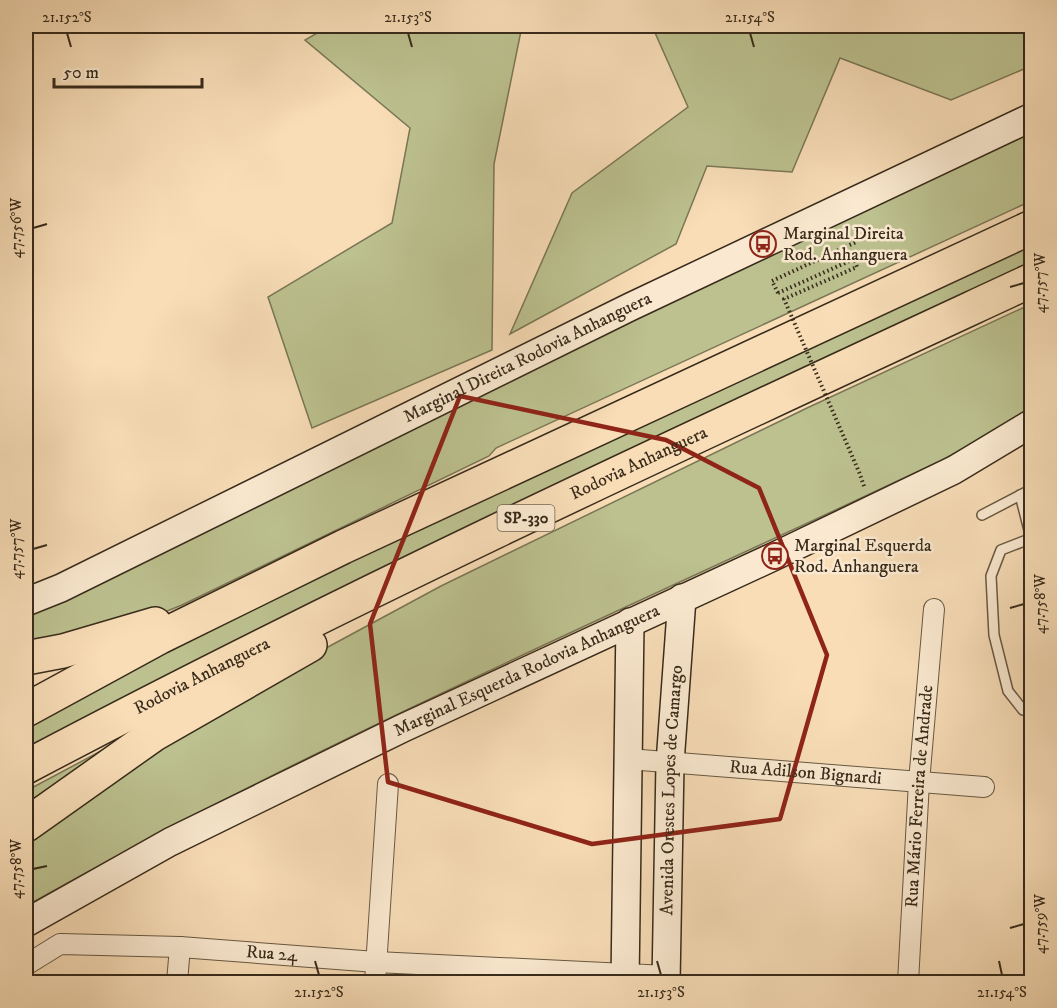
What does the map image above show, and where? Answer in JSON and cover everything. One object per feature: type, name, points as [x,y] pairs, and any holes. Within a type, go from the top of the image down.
[{"type":"highway","name":"SP-330","points":[[26,711],[160,637],[343,547],[1032,227]]},
{"type":"highway","name":"Rodovia Anhanguera","points":[[26,766],[166,693],[572,495],[1032,280]]},
{"type":"highway","points":[[26,825],[153,735],[572,495]]},
{"type":"highway","points":[[26,658],[63,651],[144,628],[343,547]]},
{"type":"street","name":"Marginal Direita Rodovia Anhanguera","points":[[26,602],[61,588],[630,307],[1032,117]]},
{"type":"street","name":"Marginal Esquerda Rodovia Anhanguera","points":[[26,923],[170,842],[403,728],[775,556],[954,470],[1032,423]]},
{"type":"street","name":"Avenida Orestes Lopes de Camargo","points":[[667,979],[670,763],[682,598]]},
{"type":"street","name":"Rua Mário Ferreira de Andrade","points":[[908,982],[919,782],[934,609]]},
{"type":"street","points":[[626,978],[630,622]]},
{"type":"street","name":"Rua Adilson Bignardi","points":[[628,759],[984,787]]},
{"type":"street","points":[[375,982],[388,784]]},
{"type":"street","name":"Rua 24","points":[[26,964],[60,944],[180,947],[376,962],[667,979]]},
{"type":"street","points":[[177,982],[180,947]]},
{"type":"lane","points":[[982,515],[1032,489]]},
{"type":"lane","points":[[1020,495],[1031,540],[1001,550],[991,576],[994,635],[1008,691],[1023,710],[1032,708]]},
{"type":"path","points":[[860,472],[784,299],[857,267],[854,259],[778,293],[772,281],[856,242],[861,199]]},
{"type":"highlighted area","points":[[460,396],[666,440],[759,488],[827,655],[780,819],[592,844],[388,782],[370,624]]},
{"type":"green space","points":[[329,26],[522,26],[494,164],[492,350],[312,428],[268,297],[392,223],[410,128],[305,40]]},
{"type":"green space","points":[[652,26],[1031,26],[1031,66],[951,100],[840,58],[792,172],[707,166],[676,244],[510,334],[572,193],[688,107]]},
{"type":"green space","points":[[1031,132],[1031,201],[496,448],[489,456],[182,605],[150,618],[26,650],[26,613],[744,265]]},
{"type":"green space","points":[[1031,239],[1031,263],[652,440],[26,750],[26,724],[194,638],[497,489]]},
{"type":"green space","points":[[1031,304],[1031,409],[993,433],[940,461],[364,730],[137,845],[26,906],[26,836],[58,810],[302,661],[441,586],[807,408]]},
{"type":"green space","points":[[114,744],[26,812],[26,791]]},
{"type":"place","name":"Marginal Direita Rod. Anhanguera","points":[[763,244]]},
{"type":"place","name":"Marginal Esquerda Rod. Anhanguera","points":[[775,556]]}]
